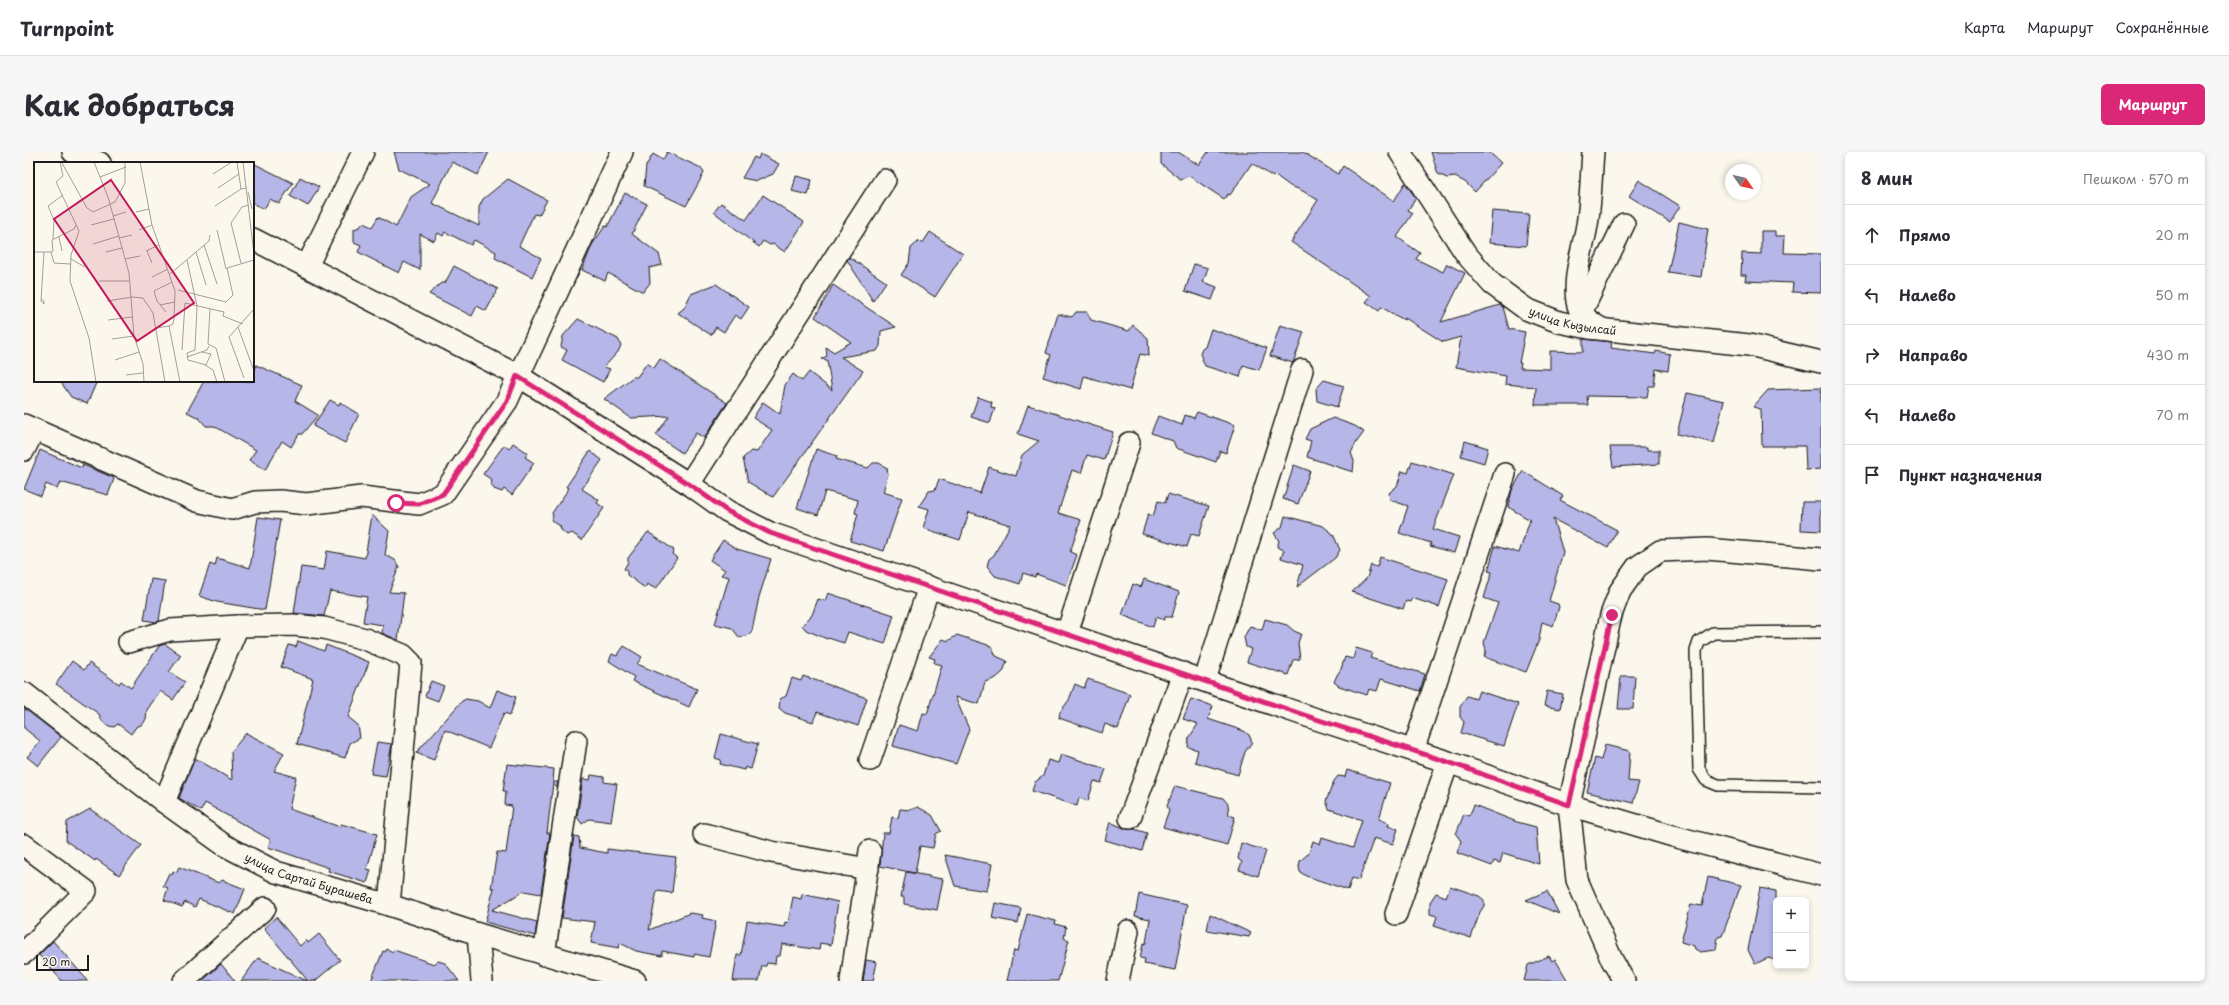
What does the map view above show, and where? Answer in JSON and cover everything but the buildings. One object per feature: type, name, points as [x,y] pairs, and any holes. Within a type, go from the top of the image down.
[{"type":"street","points":[[73,152],[98,162]]},
{"type":"street","points":[[102,162],[107,152]]},
{"type":"street","points":[[307,266],[363,152]]},
{"type":"street","points":[[24,450],[29,428],[176,492],[215,506],[232,509],[255,502],[280,501],[307,504],[361,498],[419,504],[443,494],[507,401],[517,376],[622,152]]},
{"type":"street","name":"улица Кызылсай","points":[[1400,152],[1466,254],[1492,284],[1526,309],[1558,322],[1603,330],[1749,345],[1821,362]]},
{"type":"street","points":[[1593,152],[1587,224],[1578,275],[1577,301],[1581,313],[1590,323],[1603,330]]},
{"type":"street","points":[[689,484],[885,180]]},
{"type":"street","points":[[1581,313],[1624,224]]},
{"type":"street","points":[[254,240],[517,376],[689,484],[727,511],[770,533],[1448,762],[1569,805],[1673,836],[1821,875]]},
{"type":"street","points":[[1205,680],[1302,370]]},
{"type":"street","points":[[1067,633],[1129,443]]},
{"type":"street","points":[[1413,751],[1505,474]]},
{"type":"street","points":[[1624,981],[1612,960],[1577,880],[1569,805],[1612,615],[1620,591],[1638,566],[1660,551],[1707,549],[1821,559]]},
{"type":"street","points":[[870,760],[929,587]]},
{"type":"street","points":[[128,642],[170,630],[238,626],[293,625],[324,628],[365,639],[403,655],[412,663],[389,905]]},
{"type":"street","points":[[164,802],[238,626]]},
{"type":"street","points":[[1130,818],[1183,673]]},
{"type":"street","name":"улица Сартай Бурашева","points":[[24,693],[164,802],[224,845],[276,872],[389,905],[544,955],[635,981]]},
{"type":"street","points":[[544,955],[576,741]]},
{"type":"street","points":[[1396,914],[1448,762]]},
{"type":"street","points":[[704,834],[771,852],[869,860],[851,981]]},
{"type":"street","points":[[24,845],[86,891],[24,953]]},
{"type":"street","points":[[184,981],[265,908]]},
{"type":"street","points":[[1118,981],[1128,931]]},
{"type":"street","points":[[478,934],[482,981]]},
{"type":"lane","points":[[1821,632],[1713,633],[1699,642],[1696,651],[1699,769],[1706,780],[1724,785],[1821,787]]},
{"type":"route","points":[[396,503],[419,504],[443,494],[468,460],[507,401],[517,376],[689,484],[727,511],[770,533],[1313,718],[1448,762],[1569,805],[1612,615]]}]
